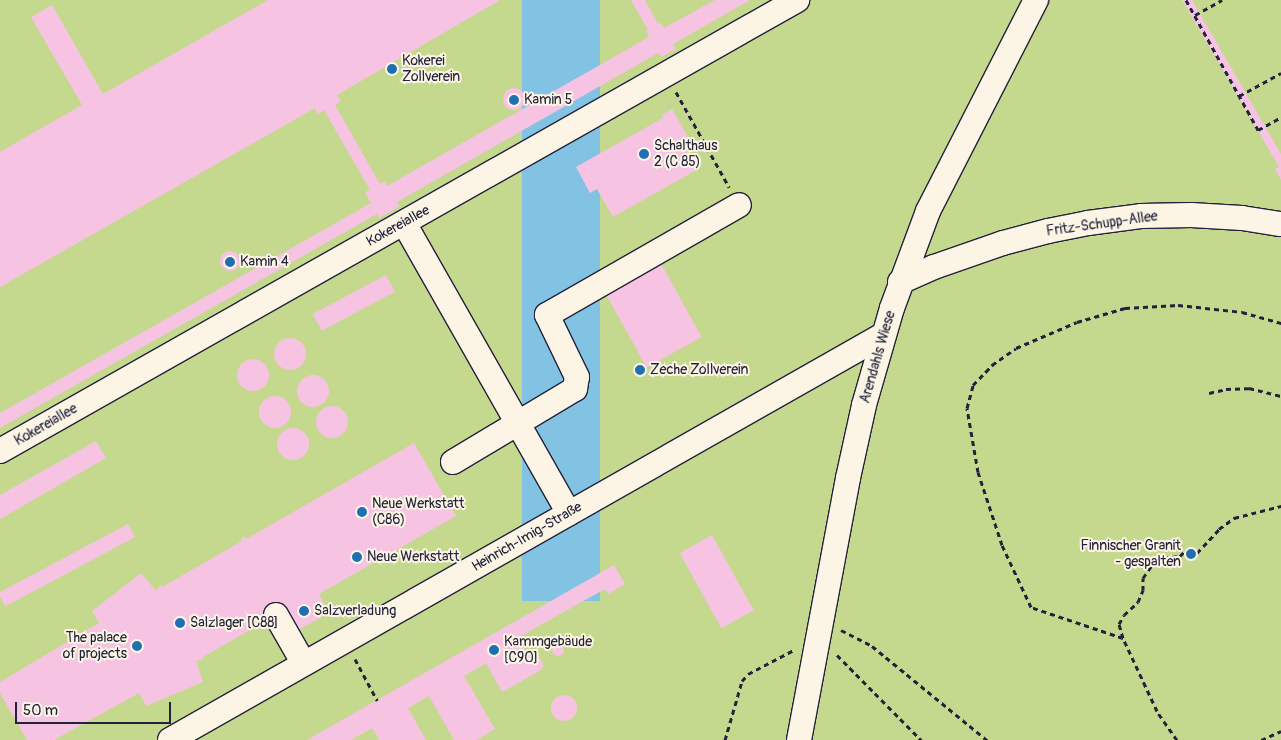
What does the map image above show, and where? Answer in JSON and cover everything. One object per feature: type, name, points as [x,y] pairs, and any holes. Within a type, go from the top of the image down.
[{"type":"street","name":"Kokereiallee","points":[[0,452],[797,0]]},
{"type":"street","name":"Arendahls Wiese","points":[[799,740],[848,478],[883,335],[900,282],[928,211],[1036,0]]},
{"type":"street","points":[[453,462],[575,389],[577,377],[547,315],[739,205]]},
{"type":"street","name":"Fritz-Schupp-Allee","points":[[900,282],[934,267],[1003,243],[1048,230],[1088,223],[1141,216],[1191,215],[1242,218],[1281,224]]},
{"type":"street","points":[[404,223],[569,513]]},
{"type":"street","name":"Heinrich-Imig-Straße","points":[[170,740],[883,335]]},
{"type":"street","points":[[276,615],[304,664]]},
{"type":"path","points":[[1186,0],[1258,130],[1281,117]]},
{"type":"path","points":[[1195,15],[1222,0]]},
{"type":"path","points":[[1239,96],[1281,73]]},
{"type":"path","points":[[666,74],[739,205]]},
{"type":"path","points":[[1123,638],[1031,606],[1002,545],[978,472],[967,408],[972,385],[992,365],[1016,348],[1077,322],[1125,308],[1178,305],[1242,312],[1281,323]]},
{"type":"path","points":[[1209,393],[1226,389],[1249,388],[1281,396]]},
{"type":"path","points":[[1177,740],[1157,711],[1123,638],[1119,624],[1124,615],[1138,602],[1143,590],[1143,578],[1152,565],[1164,558],[1180,556],[1185,551],[1192,550],[1198,553],[1219,528],[1234,518],[1281,506]]},
{"type":"path","points":[[725,740],[742,681],[748,674],[821,629]]},
{"type":"path","points":[[821,629],[921,740]]},
{"type":"path","points":[[821,629],[872,646],[987,740]]},
{"type":"path","points":[[345,641],[377,700]]},
{"type":"path","points":[[1261,740],[1281,731]]},
{"type":"green space","name":"Zeche Zollverein","points":[[0,0],[1281,0],[1281,740],[0,740]]},
{"type":"water","points":[[522,0],[600,0],[600,601],[522,601]]},
{"type":"building","points":[[268,0],[500,0],[337,95],[341,101],[335,105],[380,184],[385,181],[387,186],[649,37],[646,31],[648,30],[631,0],[645,0],[658,24],[661,23],[664,28],[715,0],[750,0],[673,44],[676,49],[661,57],[658,53],[397,202],[399,207],[379,218],[377,214],[0,428],[0,413],[371,203],[365,193],[370,190],[324,110],[318,114],[315,108],[0,287],[0,152],[82,105],[31,17],[52,5],[103,94]]},
{"type":"building","points":[[1182,0],[1192,0],[1281,154],[1281,180],[1275,169],[1279,167]]},
{"type":"building","name":"Kamin 5","points":[[514,88],[522,91],[525,99],[522,107],[514,110],[506,107],[503,99],[506,91]]},
{"type":"building","name":"Schalthaus 2 (C 85)","points":[[672,109],[688,137],[681,141],[698,169],[613,217],[597,189],[590,193],[576,167],[663,118],[662,115]]},
{"type":"building","name":"Kamin 4","points":[[226,251],[234,251],[240,257],[240,265],[234,271],[226,271],[220,265],[220,257]]},
{"type":"building","points":[[659,260],[702,337],[647,368],[604,291]]},
{"type":"building","points":[[386,275],[395,292],[322,331],[313,314]]},
{"type":"building","points":[[290,338],[302,342],[306,354],[302,366],[290,370],[278,366],[274,354],[278,342]]},
{"type":"building","points":[[253,359],[259,360],[264,364],[268,369],[268,381],[264,386],[259,390],[253,391],[247,390],[242,386],[238,381],[237,375],[238,369],[242,364],[247,360]]},
{"type":"building","points":[[313,375],[325,379],[329,391],[325,403],[313,407],[301,403],[297,391],[301,379]]},
{"type":"building","points":[[275,396],[281,397],[286,401],[290,406],[290,418],[286,423],[281,427],[275,428],[269,427],[264,423],[260,418],[259,412],[260,406],[264,401],[269,397]]},
{"type":"building","points":[[332,406],[344,410],[348,422],[344,434],[332,438],[320,434],[316,422],[320,410]]},
{"type":"building","points":[[293,428],[305,432],[309,444],[305,456],[293,460],[281,456],[277,444],[281,432]]},
{"type":"building","points":[[96,441],[106,458],[0,519],[0,495]]},
{"type":"building","points":[[414,443],[456,516],[319,594],[329,613],[296,631],[283,611],[203,657],[204,659],[196,661],[203,682],[146,706],[139,693],[54,740],[27,740],[0,693],[0,682],[99,623],[92,611],[141,573],[156,591],[161,584],[162,587],[242,541],[241,538],[244,536],[246,539]]},
{"type":"building","points":[[128,524],[135,537],[5,606],[0,596],[0,592]]},
{"type":"building","points":[[712,535],[754,610],[721,628],[680,553]]},
{"type":"building","name":"Kammgebäude [C90]","points":[[614,565],[625,584],[608,594],[605,589],[517,638],[532,661],[539,657],[544,666],[538,672],[502,692],[486,663],[464,676],[495,729],[477,740],[454,740],[429,696],[408,708],[426,740],[379,740],[372,728],[351,740],[307,740]]},
{"type":"building","points":[[556,644],[560,644],[564,650],[560,656],[556,656],[552,652],[552,648]]},
{"type":"building","points":[[564,695],[573,699],[577,708],[573,717],[564,721],[555,717],[551,708],[555,699]]},
{"type":"place","name":"Kokerei Zollverein","points":[[392,69]]},
{"type":"place","name":"Kamin 5","points":[[514,100]]},
{"type":"place","name":"Schalthaus 2 (C 85)","points":[[644,154]]},
{"type":"place","name":"Kamin 4","points":[[230,262]]},
{"type":"place","name":"Zeche Zollverein","points":[[640,370]]},
{"type":"place","name":"Neue Werkstatt (C86)","points":[[362,512]]},
{"type":"place","name":"Finnischer Granit - gespalten","points":[[1191,554]]},
{"type":"place","name":"Neue Werkstatt","points":[[357,557]]},
{"type":"place","name":"Salzverladung","points":[[304,611]]},
{"type":"place","name":"Salzlager [C88]","points":[[180,623]]},
{"type":"place","name":"The palace of projects","points":[[137,646]]},
{"type":"place","name":"Kammgebäude [C90]","points":[[494,650]]}]
